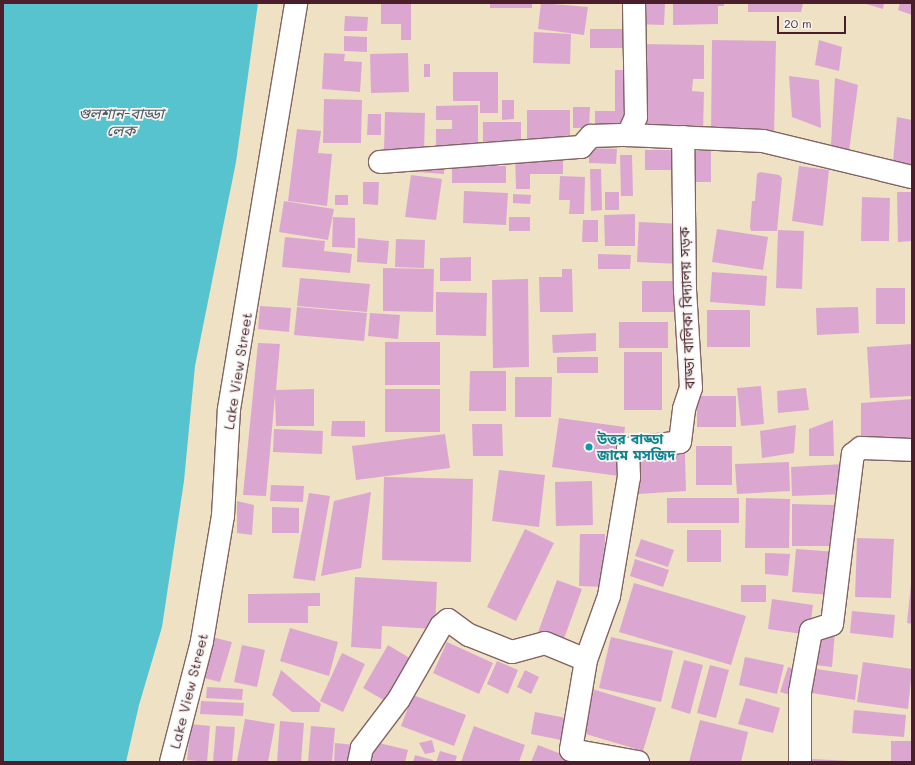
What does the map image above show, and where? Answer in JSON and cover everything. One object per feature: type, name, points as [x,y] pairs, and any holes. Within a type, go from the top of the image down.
[{"type":"street","name":"Lake View Street","points":[[171,762],[202,641],[223,516],[229,409],[296,3]]},
{"type":"street","points":[[628,135],[636,117],[634,3]]},
{"type":"street","points":[[380,162],[581,147],[591,136],[628,135],[763,141],[912,177]]},
{"type":"street","name":"বাড্ডা বালিকা বিদ্যালয় সড়ক","points":[[586,660],[609,596],[629,477],[628,449],[680,442],[684,409],[691,388],[685,290],[683,137]]},
{"type":"street","points":[[800,762],[800,692],[811,631],[832,624],[853,454],[861,448],[912,450]]},
{"type":"street","points":[[359,762],[362,748],[400,699],[441,626],[448,620],[469,635],[512,652],[545,643],[586,660],[571,750],[638,762]]},
{"type":"water","name":"গুলশান-বাড্ডা লেক","points":[[3,3],[258,3],[236,162],[195,366],[184,481],[162,627],[139,705],[126,762],[3,762]]},
{"type":"building","points":[[381,3],[411,3],[411,40],[401,40],[401,24],[381,24]]},
{"type":"building","points":[[490,3],[532,3],[532,8],[490,8]]},
{"type":"building","points":[[541,3],[588,7],[584,35],[538,29]]},
{"type":"building","points":[[637,3],[665,3],[664,25],[636,24]]},
{"type":"building","points":[[673,3],[724,3],[724,6],[718,6],[718,24],[673,25]]},
{"type":"building","points":[[748,3],[803,3],[801,12],[748,12]]},
{"type":"building","points":[[863,3],[884,3],[883,9]]},
{"type":"building","points":[[900,3],[912,3],[912,15],[898,10]]},
{"type":"building","points":[[345,16],[368,17],[367,31],[344,31]]},
{"type":"building","points":[[590,29],[634,29],[634,48],[590,48]]},
{"type":"building","points":[[534,32],[571,34],[570,64],[533,63]]},
{"type":"building","points":[[344,36],[367,37],[367,52],[344,51]]},
{"type":"building","points":[[712,40],[776,41],[774,137],[711,135]]},
{"type":"building","points":[[819,40],[842,47],[839,71],[815,65]]},
{"type":"building","points":[[641,44],[704,45],[704,79],[693,79],[692,91],[704,92],[703,132],[639,131]]},
{"type":"building","points":[[324,53],[345,54],[344,61],[362,62],[360,92],[322,89]]},
{"type":"building","points":[[408,53],[409,92],[371,93],[370,54]]},
{"type":"building","points":[[424,64],[430,64],[430,77],[424,77]]},
{"type":"building","points":[[615,70],[628,70],[628,129],[595,129],[595,111],[615,111]]},
{"type":"building","points":[[453,72],[498,72],[498,113],[480,113],[480,101],[453,101]]},
{"type":"building","points":[[789,76],[819,80],[821,128],[792,117]]},
{"type":"building","points":[[835,78],[858,85],[849,151],[831,145]]},
{"type":"building","points":[[324,99],[362,100],[361,143],[323,143]]},
{"type":"building","points":[[502,100],[514,100],[514,119],[502,120]]},
{"type":"building","points":[[478,105],[478,153],[436,153],[436,129],[452,129],[452,120],[436,120],[436,106]]},
{"type":"building","points":[[573,107],[590,107],[589,128],[573,128]]},
{"type":"building","points":[[527,110],[570,110],[570,143],[527,143]]},
{"type":"building","points":[[385,112],[425,113],[424,153],[384,151]]},
{"type":"building","points":[[368,114],[381,114],[381,135],[367,135]]},
{"type":"building","points":[[897,117],[912,120],[912,170],[893,162]]},
{"type":"building","points":[[483,122],[521,122],[521,148],[483,148]]},
{"type":"building","points":[[297,129],[321,131],[318,153],[332,154],[327,206],[288,201]]},
{"type":"building","points":[[589,148],[617,149],[616,164],[589,163]]},
{"type":"building","points":[[645,150],[679,150],[679,170],[645,170]]},
{"type":"building","points":[[684,151],[711,151],[711,182],[684,182]]},
{"type":"building","points":[[515,154],[563,154],[563,174],[530,174],[530,189],[516,189]]},
{"type":"building","points":[[620,155],[632,155],[633,196],[621,196]]},
{"type":"building","points":[[417,164],[444,165],[444,174],[416,172]]},
{"type":"building","points":[[452,166],[506,166],[506,183],[452,183]]},
{"type":"building","points":[[799,166],[829,170],[823,226],[792,221]]},
{"type":"building","points":[[590,169],[601,169],[602,210],[591,211]]},
{"type":"building","points":[[760,172],[779,175],[782,178],[777,231],[751,231],[752,201],[755,201],[757,174]]},
{"type":"building","points":[[411,175],[442,179],[436,220],[405,217]]},
{"type":"building","points":[[560,176],[585,177],[584,214],[569,214],[570,200],[559,200]]},
{"type":"building","points":[[363,182],[379,182],[378,205],[363,204]]},
{"type":"building","points":[[464,191],[508,193],[506,225],[463,223]]},
{"type":"building","points":[[605,192],[619,192],[619,210],[605,210]]},
{"type":"building","points":[[897,192],[912,192],[912,241],[898,242]]},
{"type":"building","points":[[513,194],[531,195],[530,204],[513,203]]},
{"type":"building","points":[[335,195],[348,195],[348,205],[335,205]]},
{"type":"building","points":[[862,197],[890,198],[889,241],[861,241]]},
{"type":"building","points":[[284,201],[334,209],[328,240],[279,232]]},
{"type":"building","points":[[635,214],[635,246],[605,246],[604,215]]},
{"type":"building","points":[[333,217],[355,218],[355,248],[332,247]]},
{"type":"building","points":[[509,217],[530,217],[530,231],[509,231]]},
{"type":"building","points":[[583,220],[598,220],[598,242],[582,242]]},
{"type":"building","points":[[639,222],[683,224],[680,264],[637,262]]},
{"type":"building","points":[[717,229],[768,237],[763,270],[712,262]]},
{"type":"building","points":[[778,230],[804,231],[802,289],[776,288]]},
{"type":"building","points":[[285,237],[325,241],[324,251],[352,254],[350,273],[282,267]]},
{"type":"building","points":[[358,238],[389,241],[387,264],[357,262]]},
{"type":"building","points":[[396,239],[425,240],[424,268],[395,267]]},
{"type":"building","points":[[598,254],[631,255],[630,269],[598,269]]},
{"type":"building","points":[[471,257],[471,281],[440,281],[440,258]]},
{"type":"building","points":[[383,268],[434,269],[433,312],[383,311]]},
{"type":"building","points":[[562,269],[572,269],[573,312],[540,312],[539,277],[562,277]]},
{"type":"building","points":[[712,272],[767,276],[765,306],[710,302]]},
{"type":"building","points":[[300,278],[370,284],[367,312],[297,306]]},
{"type":"building","points":[[528,279],[529,367],[493,368],[492,280]]},
{"type":"building","points":[[642,281],[676,281],[676,312],[642,312]]},
{"type":"building","points":[[876,288],[905,288],[905,324],[876,324]]},
{"type":"building","points":[[436,292],[487,293],[486,336],[436,335]]},
{"type":"building","points":[[260,306],[291,308],[289,332],[258,329]]},
{"type":"building","points":[[297,307],[367,313],[364,341],[294,335]]},
{"type":"building","points":[[858,307],[859,333],[817,335],[816,308]]},
{"type":"building","points":[[707,310],[750,310],[750,347],[707,347]]},
{"type":"building","points":[[370,313],[400,315],[398,339],[368,336]]},
{"type":"building","points":[[619,322],[668,322],[668,348],[619,348]]},
{"type":"building","points":[[596,333],[596,351],[553,353],[552,335]]},
{"type":"building","points":[[385,342],[440,342],[440,385],[385,385]]},
{"type":"building","points":[[258,343],[280,344],[276,390],[314,389],[314,426],[276,426],[275,395],[266,496],[243,495]]},
{"type":"building","points":[[912,344],[912,396],[870,398],[867,347]]},
{"type":"building","points":[[624,352],[662,352],[662,410],[624,410]]},
{"type":"building","points":[[557,357],[598,357],[598,373],[557,373]]},
{"type":"building","points":[[470,371],[506,371],[506,411],[469,411]]},
{"type":"building","points":[[515,377],[552,377],[551,417],[515,417]]},
{"type":"building","points":[[761,386],[764,424],[741,426],[737,388]]},
{"type":"building","points":[[806,388],[809,410],[778,413],[777,391]]},
{"type":"building","points":[[385,389],[440,389],[440,432],[385,432]]},
{"type":"building","points":[[697,396],[736,396],[736,427],[697,427]]},
{"type":"building","points":[[912,399],[912,440],[861,440],[861,403]]},
{"type":"building","name":"উত্তর বাড্ডা জামে মসজিদ","points":[[559,418],[625,427],[619,476],[552,467]]},
{"type":"building","points":[[833,420],[834,456],[809,456],[809,429]]},
{"type":"building","points":[[332,421],[365,421],[365,437],[331,436]]},
{"type":"building","points":[[472,424],[502,424],[503,456],[473,456]]},
{"type":"building","points":[[796,425],[794,453],[762,458],[760,431]]},
{"type":"building","points":[[274,429],[323,431],[322,454],[273,452]]},
{"type":"building","points":[[445,434],[450,468],[356,480],[352,446]]},
{"type":"building","points":[[696,446],[732,446],[732,485],[696,485]]},
{"type":"building","points":[[685,454],[686,491],[638,494],[637,457]]},
{"type":"building","points":[[789,462],[790,491],[737,494],[735,464]]},
{"type":"building","points":[[844,464],[846,494],[792,496],[791,467]]},
{"type":"building","points":[[499,470],[545,475],[539,527],[492,521]]},
{"type":"building","points":[[384,477],[473,479],[471,562],[382,560]]},
{"type":"building","points":[[592,481],[593,525],[556,526],[555,482]]},
{"type":"building","points":[[271,485],[304,486],[303,502],[270,501]]},
{"type":"building","points":[[371,492],[361,568],[321,576],[334,501]]},
{"type":"building","points":[[309,493],[330,496],[315,581],[293,578]]},
{"type":"building","points":[[667,498],[739,498],[739,523],[667,523]]},
{"type":"building","points":[[746,498],[790,499],[789,548],[745,548]]},
{"type":"building","points":[[237,501],[254,505],[252,535],[237,533]]},
{"type":"building","points":[[792,504],[835,505],[834,546],[792,546]]},
{"type":"building","points":[[272,507],[299,508],[299,533],[272,533]]},
{"type":"building","points":[[525,529],[554,543],[516,621],[487,607]]},
{"type":"building","points":[[687,530],[721,530],[721,562],[687,562]]},
{"type":"building","points":[[580,534],[605,534],[604,587],[579,586]]},
{"type":"building","points":[[857,538],[894,539],[891,598],[855,597]]},
{"type":"building","points":[[641,539],[674,550],[668,567],[635,556]]},
{"type":"building","points":[[796,549],[837,552],[831,595],[792,592]]},
{"type":"building","points":[[765,553],[790,554],[788,576],[765,574]]},
{"type":"building","points":[[635,559],[669,570],[663,587],[630,576]]},
{"type":"building","points":[[355,577],[437,582],[435,629],[382,626],[381,649],[351,647]]},
{"type":"building","points":[[557,580],[582,589],[561,647],[536,638]]},
{"type":"building","points":[[634,583],[746,616],[731,665],[619,632]]},
{"type":"building","points":[[912,584],[912,624],[907,623]]},
{"type":"building","points":[[741,585],[766,585],[766,602],[741,602]]},
{"type":"building","points":[[320,593],[320,606],[308,606],[308,623],[248,623],[248,594]]},
{"type":"building","points":[[772,599],[813,605],[809,635],[768,629]]},
{"type":"building","points":[[852,611],[895,615],[893,638],[850,633]]},
{"type":"building","points":[[290,628],[338,642],[329,676],[280,661]]},
{"type":"building","points":[[818,631],[835,632],[832,667],[815,665]]},
{"type":"building","points":[[212,637],[232,642],[220,682],[200,677]]},
{"type":"building","points":[[611,637],[673,651],[661,702],[599,688]]},
{"type":"building","points":[[447,642],[493,663],[479,694],[433,673]]},
{"type":"building","points":[[242,645],[265,650],[257,687],[234,682]]},
{"type":"building","points":[[388,645],[418,663],[392,705],[363,688]]},
{"type":"building","points":[[342,653],[365,664],[343,712],[320,701]]},
{"type":"building","points":[[745,657],[784,665],[777,694],[739,685]]},
{"type":"building","points":[[684,660],[703,665],[690,714],[671,708]]},
{"type":"building","points":[[497,661],[518,670],[508,694],[487,684]]},
{"type":"building","points":[[863,662],[912,669],[908,709],[857,702]]},
{"type":"building","points":[[710,665],[729,670],[716,718],[697,713]]},
{"type":"building","points":[[788,667],[799,670],[794,696],[780,692]]},
{"type":"building","points":[[816,669],[858,675],[855,700],[812,693]]},
{"type":"building","points":[[281,670],[321,704],[319,712],[292,712],[272,695]]},
{"type":"building","points":[[525,670],[539,677],[531,694],[517,687]]},
{"type":"building","points":[[207,687],[243,689],[242,700],[206,698]]},
{"type":"building","points":[[592,689],[656,708],[643,751],[579,732]]},
{"type":"building","points":[[413,695],[466,715],[454,746],[401,726]]},
{"type":"building","points":[[746,698],[780,708],[773,733],[738,724]]},
{"type":"building","points":[[201,701],[244,703],[243,716],[200,714]]},
{"type":"building","points":[[854,710],[906,715],[904,737],[852,733]]},
{"type":"building","points":[[535,712],[571,719],[566,741],[531,734]]},
{"type":"building","points":[[245,719],[275,724],[268,762],[237,761]]},
{"type":"building","points":[[700,720],[748,732],[741,762],[689,762]]},
{"type":"building","points":[[280,721],[304,723],[301,762],[277,762]]},
{"type":"building","points":[[191,724],[210,726],[207,762],[187,760]]},
{"type":"building","points":[[216,726],[235,727],[232,762],[213,762]]},
{"type":"building","points":[[311,726],[335,728],[332,762],[308,762]]},
{"type":"building","points":[[474,726],[525,745],[519,762],[461,762]]},
{"type":"building","points":[[432,740],[435,752],[425,754],[419,743]]},
{"type":"building","points":[[891,741],[912,741],[912,762],[891,762]]},
{"type":"building","points":[[375,742],[408,750],[405,762],[370,762]]},
{"type":"building","points":[[335,743],[355,745],[353,762],[334,762]]},
{"type":"building","points":[[538,745],[574,759],[573,762],[531,762]]},
{"type":"building","points":[[440,751],[457,756],[455,762],[436,762]]},
{"type":"building","points":[[415,755],[433,760],[432,762],[413,762]]},
{"type":"building","points":[[811,759],[851,761],[851,762],[811,762]]},
{"type":"place","name":"উত্তর বাড্ডা জামে মসজিদ","points":[[589,447]]}]
